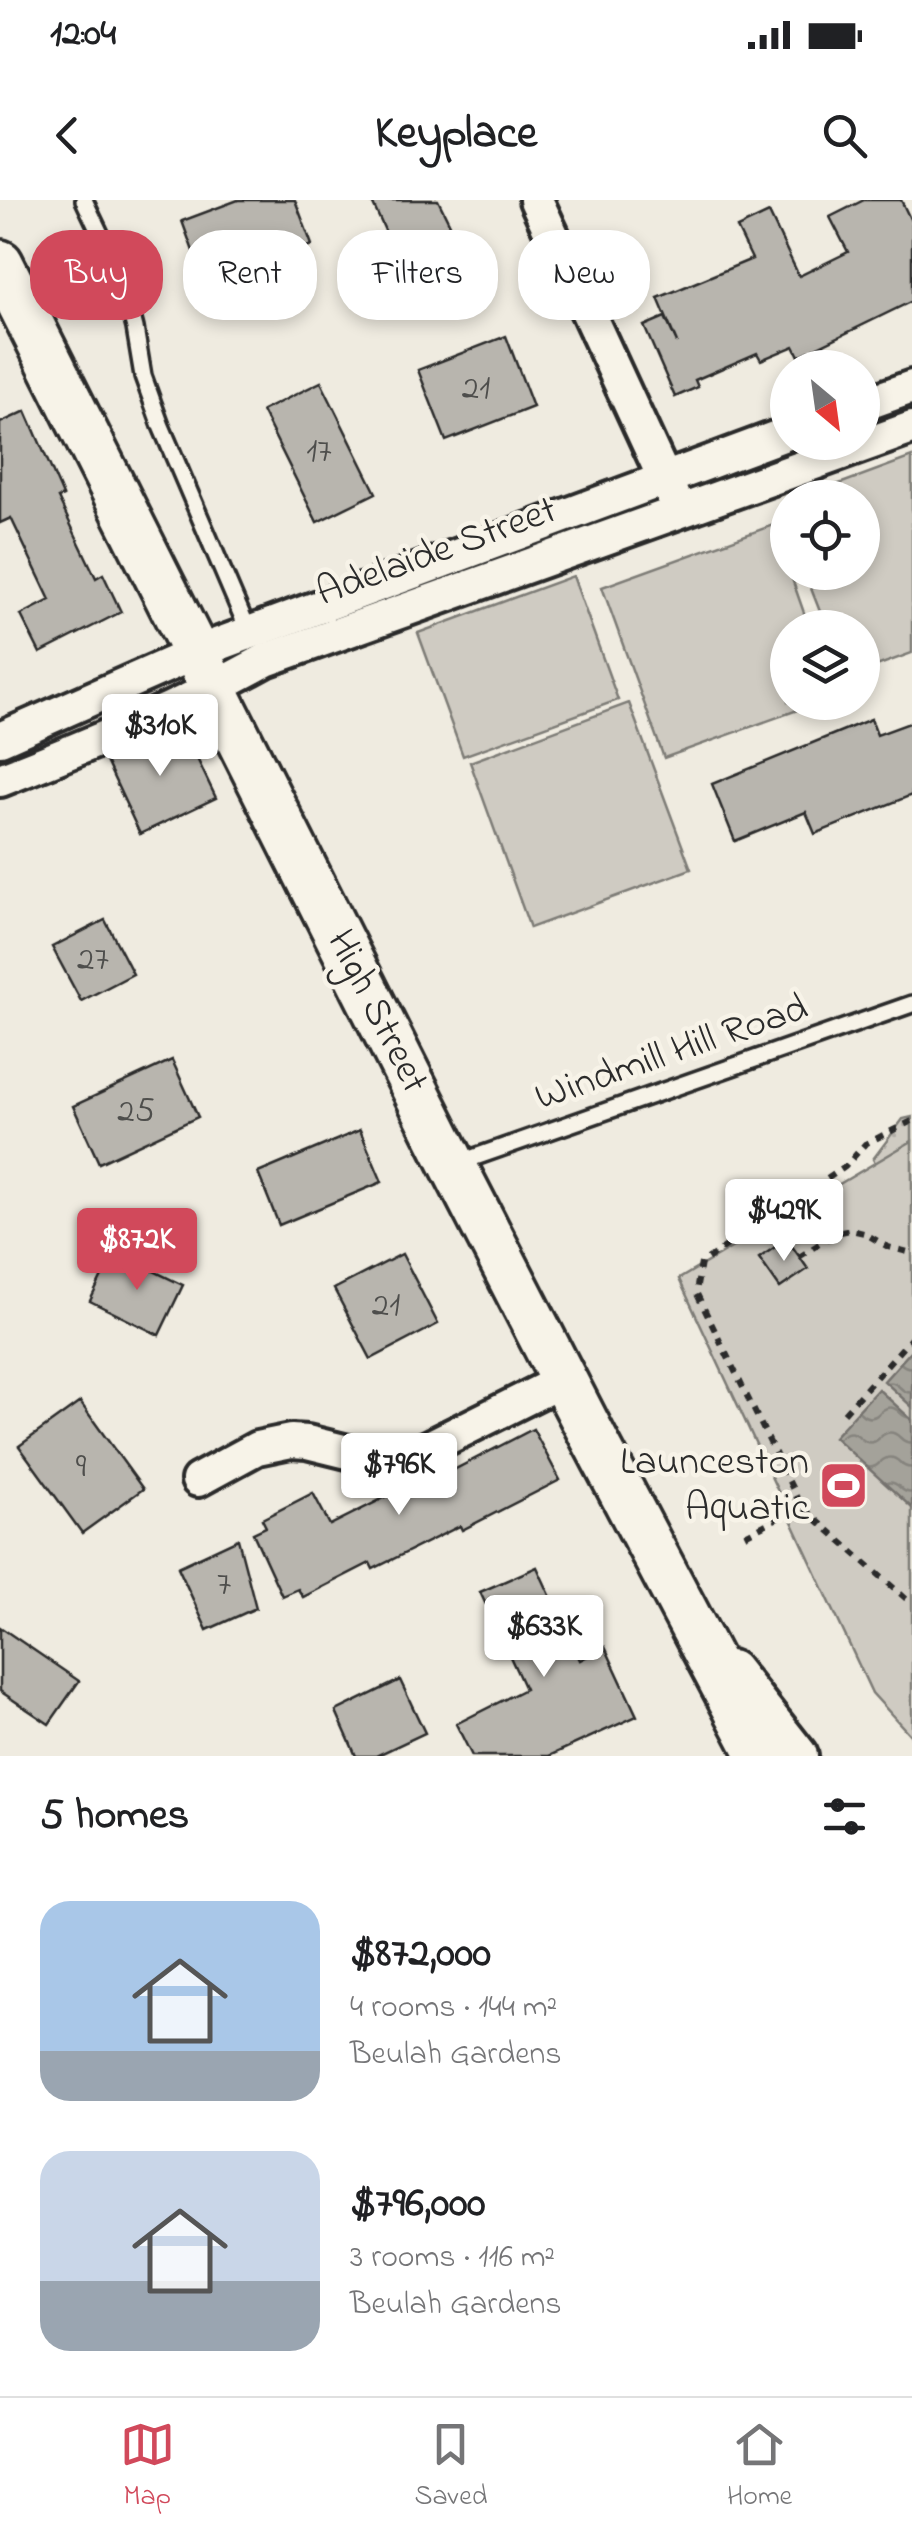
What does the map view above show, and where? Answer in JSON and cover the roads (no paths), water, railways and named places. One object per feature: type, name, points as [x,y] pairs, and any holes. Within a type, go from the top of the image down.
[{"type":"main road","name":"High Street","points":[[0,263],[452,1164],[761,1756]]},
{"type":"street","points":[[536,200],[679,511]]},
{"type":"street","points":[[880,399],[912,387]]},
{"type":"street","name":"Adelaide Street","points":[[880,437],[912,428]]},
{"type":"street","name":"Adelaide Street","points":[[0,780],[60,756],[204,671],[249,632],[770,440]]},
{"type":"street","name":"Adelaide Street","points":[[0,739],[204,671],[266,660],[679,511],[807,460]]},
{"type":"street","points":[[406,574],[419,605]]},
{"type":"street","points":[[249,632],[266,660]]},
{"type":"street","points":[[48,720],[60,756]]},
{"type":"street","points":[[198,1480],[257,1448],[291,1441],[364,1456],[416,1453],[563,1380]]},
{"type":"street","points":[[696,1629],[797,1756]]},
{"type":"lane","points":[[84,200],[123,282],[143,376],[161,426],[249,632]]},
{"type":"lane","name":"Windmill Hill Road","points":[[452,1164],[912,1004]]},
{"type":"water","points":[[912,1350],[912,1407],[884,1381]]},
{"type":"water","points":[[878,1389],[912,1420],[912,1508],[834,1437]]},
{"type":"place","name":"Launceston Aquatic","points":[[844,1486]]}]
